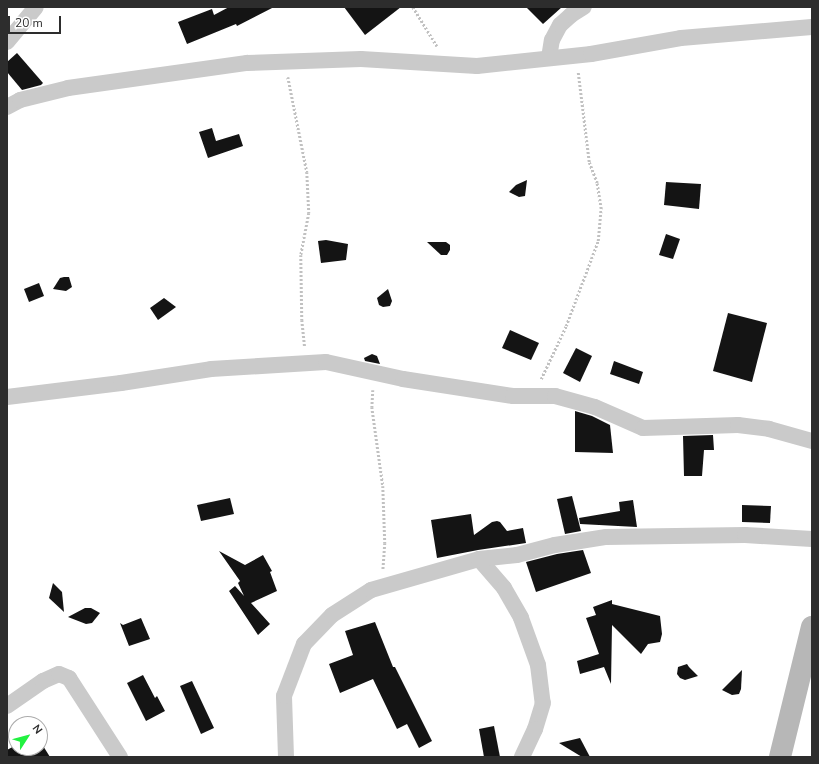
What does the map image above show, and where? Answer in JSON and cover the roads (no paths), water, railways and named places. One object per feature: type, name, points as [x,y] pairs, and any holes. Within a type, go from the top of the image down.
[{"type":"street","points":[[7,42],[36,7]]},
{"type":"street","points":[[549,58],[552,40],[560,25],[571,15],[584,7]]},
{"type":"street","points":[[7,107],[20,100],[68,88],[239,64],[361,59],[477,66],[575,55],[681,38],[812,27]]},
{"type":"street","points":[[7,397],[120,383],[210,369],[326,362],[403,379],[513,396],[555,396],[595,407],[643,428],[738,425],[770,429],[812,442]]},
{"type":"street","points":[[286,757],[284,696],[304,644],[332,615],[371,590],[480,559],[517,554],[555,545],[606,538],[745,535],[812,539]]},
{"type":"street","points":[[480,559],[504,588],[521,618],[538,665],[542,703],[535,729],[522,757]]},
{"type":"street","points":[[780,757],[812,627]]},
{"type":"street","points":[[7,706],[43,681],[59,674],[70,678],[120,757]]}]
